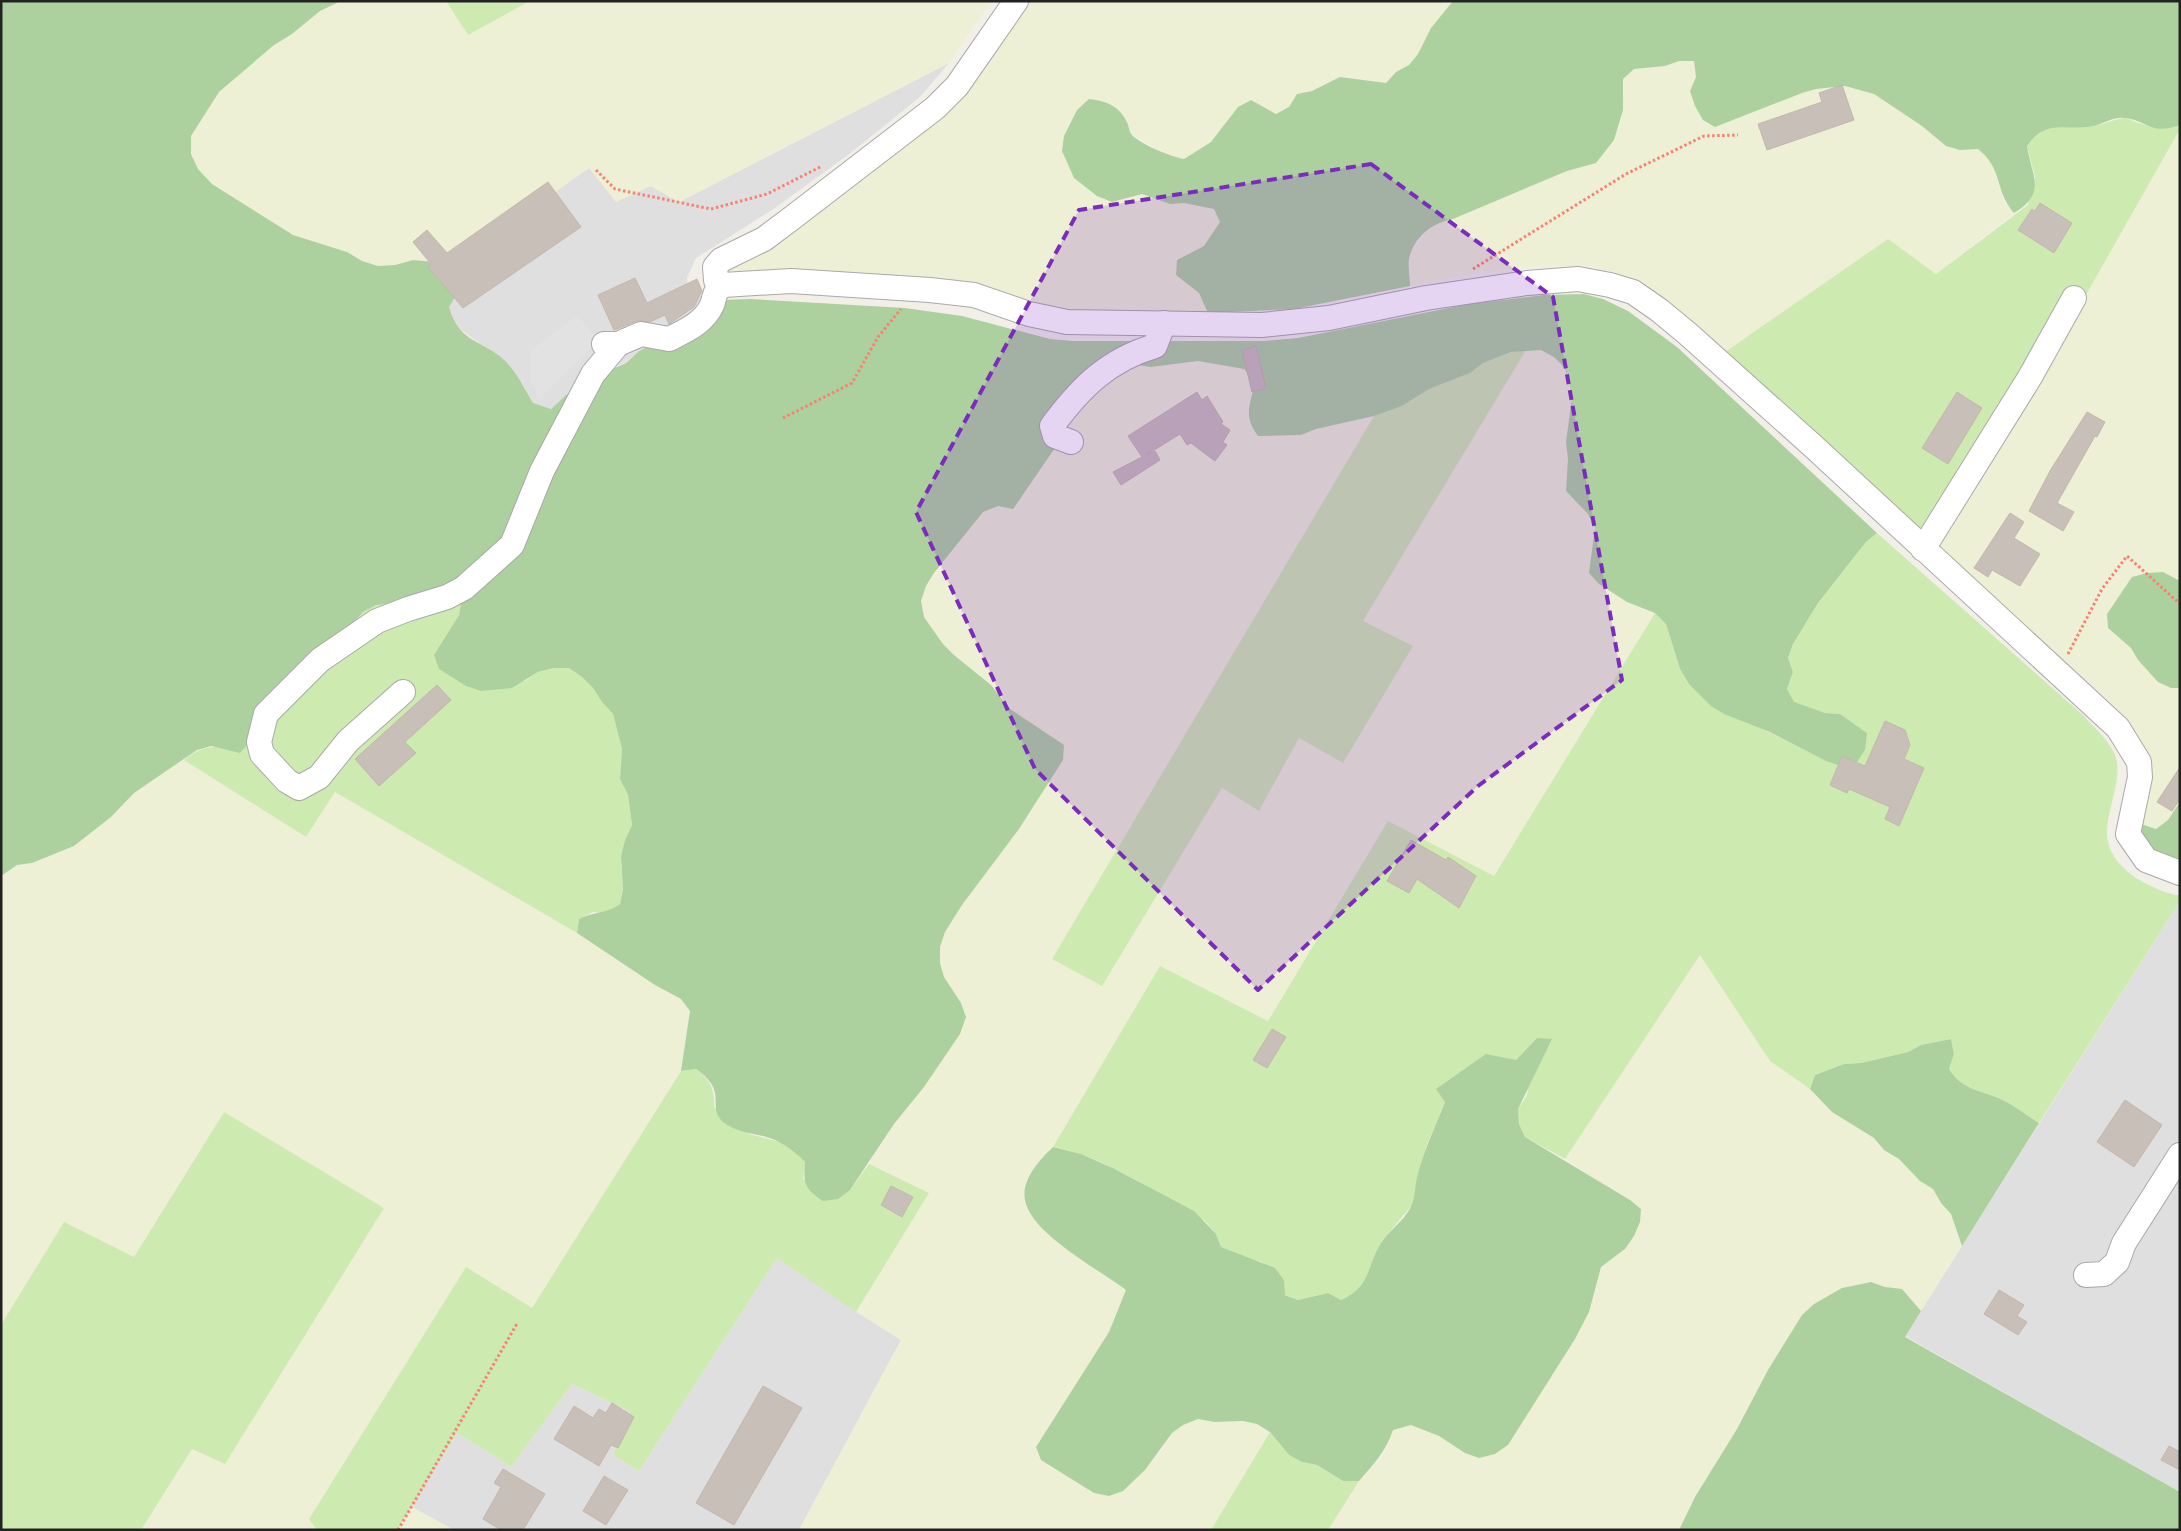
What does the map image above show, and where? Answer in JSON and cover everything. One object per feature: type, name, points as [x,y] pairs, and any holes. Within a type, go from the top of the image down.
[{"type":"street","points":[[723,285],[716,280],[714,274],[715,267],[721,260],[764,239],[935,108],[957,86],[1016,1]]},
{"type":"street","points":[[403,692],[348,741],[319,777],[299,788],[288,781],[262,754],[259,742],[266,714],[320,660],[377,621],[447,597],[464,588],[512,545],[542,471],[610,344],[641,334],[669,340],[701,321],[712,305],[714,292],[723,285],[791,281],[974,295],[1029,314],[1067,322],[1293,323],[1329,318],[1426,298],[1527,283],[1578,279],[1610,285],[1633,292],[1688,334],[2059,671],[2118,728],[2131,745],[2139,762],[2140,777],[2128,834],[2135,847],[2146,860],[2180,873]]},
{"type":"street","points":[[1923,549],[2030,377],[2074,298]]},
{"type":"street","points":[[1071,442],[1055,436],[1052,426],[1068,404],[1098,373],[1135,352],[1156,346],[1164,323]]},
{"type":"street","points":[[2086,1275],[2104,1274],[2117,1262],[2124,1243],[2180,1154]]},
{"type":"path","points":[[1466,274],[1626,174],[1704,136],[1738,135]]},
{"type":"path","points":[[596,170],[615,189],[711,208],[766,194],[827,162]]},
{"type":"path","points":[[783,418],[852,383],[878,337],[897,316],[912,289]]},
{"type":"path","points":[[2059,671],[2102,589],[2126,556],[2180,604]]},
{"type":"path","points":[[398,1530],[518,1322]]},
{"type":"highlighted area","points":[[1371,164],[1553,297],[1622,680],[1478,786],[1258,990],[1035,769],[916,512],[1079,210]]},
{"type":"shaded area","points":[[949,63],[920,97],[848,155],[772,210],[696,258],[687,278],[688,285],[693,293],[706,298],[690,332],[639,351],[626,362],[594,377],[581,388],[566,395],[551,409],[533,403],[524,386],[501,358],[454,325],[448,307],[466,279],[451,267],[589,167],[651,186],[679,202]]},
{"type":"shaded area","points":[[577,315],[602,344],[588,350],[539,400],[531,380],[530,351]]},
{"type":"shaded area","points":[[2180,901],[2180,1492],[1905,1336]]},
{"type":"shaded area","points":[[777,1258],[901,1340],[801,1527],[804,1530],[454,1530],[410,1506],[457,1433],[511,1467],[572,1384],[631,1412],[613,1455],[639,1471]]},
{"type":"green space","points":[[1,1],[341,1],[320,11],[292,34],[274,45],[219,92],[191,136],[191,154],[198,169],[212,184],[293,235],[347,252],[362,261],[378,266],[395,265],[413,260],[435,262],[466,279],[449,307],[458,326],[469,338],[501,357],[511,367],[533,403],[551,409],[566,395],[581,388],[594,377],[626,363],[639,351],[672,335],[721,300],[750,299],[905,308],[962,316],[1050,339],[1073,341],[1264,341],[1298,338],[1469,304],[1544,295],[1584,294],[1603,299],[1628,311],[1677,347],[1877,533],[1866,542],[1818,603],[1793,644],[1788,658],[1793,672],[1787,689],[1794,702],[1825,713],[1840,714],[1867,733],[1865,750],[1857,762],[1841,766],[1826,761],[1770,732],[1724,714],[1711,706],[1689,684],[1680,669],[1666,624],[1655,613],[1627,602],[1599,584],[1589,573],[1595,528],[1588,514],[1566,491],[1568,459],[1566,442],[1572,397],[1565,368],[1554,357],[1541,350],[1511,352],[1483,363],[1470,373],[1429,389],[1402,406],[1374,416],[1316,429],[1301,435],[1258,436],[1250,422],[1249,415],[1255,381],[1244,369],[1198,361],[1151,367],[1137,365],[1122,367],[1077,403],[1057,445],[1013,509],[998,506],[983,512],[934,573],[926,586],[921,601],[924,617],[943,644],[991,685],[1010,709],[1064,745],[1063,760],[1019,829],[962,905],[945,932],[940,947],[940,963],[944,977],[961,1003],[966,1017],[960,1034],[924,1087],[894,1124],[850,1190],[838,1199],[823,1201],[812,1193],[805,1181],[805,1162],[786,1146],[769,1138],[737,1130],[720,1119],[716,1108],[714,1089],[708,1079],[696,1069],[681,1071],[690,1011],[681,999],[655,985],[577,933],[579,919],[620,904],[623,889],[621,856],[625,840],[632,825],[628,795],[620,779],[622,749],[613,714],[593,688],[569,668],[554,668],[538,672],[512,688],[481,691],[466,686],[439,669],[434,655],[459,615],[462,599],[376,605],[363,612],[240,753],[211,746],[197,750],[134,793],[111,817],[74,846],[32,863],[17,865],[1,876]]},
{"type":"green space","points":[[341,1],[446,1],[468,35],[530,1],[992,1],[949,63],[679,202],[651,186],[616,202],[589,168],[451,267],[413,260],[395,265],[378,266],[361,261],[347,252],[293,235],[212,184],[198,170],[191,154],[191,136],[219,92],[274,45],[292,34],[320,11]]},
{"type":"green space","points":[[446,1],[530,1],[468,35]]},
{"type":"green space","points":[[1028,1],[1453,1],[1431,28],[1418,54],[1409,65],[1396,72],[1386,83],[1340,77],[1312,91],[1297,94],[1289,107],[1276,114],[1250,100],[1238,107],[1211,142],[1185,159],[1169,156],[1132,135],[1127,121],[1069,122],[1062,151],[1074,178],[1097,196],[1112,202],[1142,194],[1169,204],[1184,203],[1214,209],[1220,222],[1204,246],[1177,260],[1176,275],[1199,293],[1208,313],[1074,312],[909,279],[750,270],[726,271],[789,233],[866,178],[940,118],[964,92]]},
{"type":"green space","points":[[1453,1],[2180,1],[2180,125],[2162,129],[2132,119],[2120,118],[2087,127],[2059,127],[2042,131],[2027,146],[2034,176],[2034,191],[2024,206],[2014,213],[2004,196],[1996,172],[1978,149],[1960,150],[1946,146],[1922,126],[1874,94],[1845,86],[1816,89],[1715,127],[1703,120],[1695,106],[1690,91],[1696,77],[1694,61],[1679,61],[1665,66],[1634,69],[1623,79],[1623,110],[1614,140],[1596,163],[1567,171],[1432,227],[1421,235],[1410,255],[1410,286],[1294,309],[1208,313],[1199,293],[1176,275],[1177,260],[1204,246],[1220,222],[1214,209],[1184,203],[1170,204],[1142,194],[1112,202],[1097,196],[1074,178],[1062,151],[1064,136],[1077,110],[1089,99],[1107,103],[1116,108],[1124,116],[1131,134],[1141,142],[1164,153],[1184,159],[1211,142],[1238,107],[1251,100],[1276,114],[1289,107],[1297,94],[1312,91],[1340,77],[1386,83],[1396,72],[1409,65],[1418,54],[1431,28]]},
{"type":"green space","points":[[1679,61],[1694,61],[1696,78],[1691,91],[1802,93],[1816,89],[1845,86],[1874,94],[1922,126],[1946,146],[1960,150],[1978,149],[1989,158],[1997,172],[2004,202],[2014,213],[1936,274],[1888,240],[1725,352],[1642,286],[1613,272],[1588,266],[1542,266],[1465,275],[1410,286],[1410,255],[1426,231],[1438,222],[1453,219],[1580,166],[1624,94],[1623,79],[1634,69],[1665,66]]},
{"type":"green space","points":[[2125,118],[2159,128],[2180,125],[2180,129],[2044,369],[1921,534],[1725,352],[1888,239],[1936,274],[2028,205],[2035,177],[2027,146],[2041,132],[2057,127],[2095,125]]},
{"type":"green space","points":[[2180,129],[2180,581],[2176,577],[2109,628],[2131,648],[2138,660],[2171,688],[2180,688],[2180,802],[2168,820],[2156,829],[2138,823],[2145,756],[2139,737],[2129,723],[2104,696],[1921,534],[2044,369]]},
{"type":"green space","points":[[1526,350],[1541,350],[1554,357],[1565,368],[1572,397],[1566,442],[1568,459],[1566,491],[1588,514],[1595,528],[1594,543],[1589,558],[1599,584],[1627,602],[1655,613],[1494,876],[1388,821],[1268,1021],[1160,966],[1053,1147],[1041,1158],[1027,1185],[1064,1247],[1127,1290],[1109,1332],[1036,1447],[1123,1491],[1156,1458],[1172,1433],[1183,1425],[1198,1419],[1214,1422],[1243,1421],[1257,1424],[1270,1432],[1211,1530],[804,1530],[800,1528],[901,1340],[856,1312],[929,1193],[869,1164],[894,1124],[924,1087],[960,1034],[961,1003],[944,977],[940,963],[940,947],[945,932],[962,905],[1019,829],[1063,760],[1010,709],[991,685],[943,644],[924,617],[921,601],[926,586],[983,512],[998,506],[1013,508],[1022,497],[1057,445],[1067,415],[1085,390],[1137,365],[1151,367],[1198,361],[1244,369],[1255,381],[1247,410],[1258,436],[1301,435],[1316,429],[1374,416],[1052,959],[1102,986],[1222,788],[1259,811],[1299,738],[1343,763],[1412,646],[1363,621]]},
{"type":"green space","points":[[1526,350],[1363,621],[1413,646],[1343,763],[1299,738],[1259,811],[1222,788],[1102,986],[1052,959],[1374,416],[1402,406],[1429,389],[1470,373],[1483,363],[1511,352]]},
{"type":"green space","points":[[1877,533],[2084,716],[2104,737],[2112,749],[2117,762],[2117,780],[2107,833],[2109,846],[2114,857],[2122,867],[2144,883],[2156,889],[2180,896],[2180,901],[2039,1123],[2004,1100],[1971,1088],[1954,1076],[1949,1069],[1954,1054],[1951,1039],[1921,1045],[1908,1052],[1861,1063],[1844,1064],[1815,1075],[1810,1089],[1770,1061],[1700,955],[1565,1159],[1525,1137],[1519,1124],[1518,1109],[1527,1095],[1537,1038],[1516,1060],[1445,1102],[1426,1147],[1412,1205],[1382,1241],[1375,1254],[1372,1269],[1363,1283],[1354,1294],[1341,1300],[1328,1293],[1298,1300],[1284,1294],[1284,1280],[1262,1262],[1248,1259],[1221,1247],[1216,1234],[1205,1221],[1112,1167],[1073,1152],[1053,1147],[1160,966],[1268,1021],[1388,821],[1494,876],[1655,613],[1666,624],[1680,669],[1689,684],[1757,726],[1827,761],[1867,733],[1840,714],[1825,713],[1794,703],[1787,689],[1793,672],[1788,658],[1793,644],[1818,603],[1866,542]]},
{"type":"green space","points":[[2163,572],[2180,581],[2180,688],[2171,688],[2158,682],[2138,660],[2131,648],[2108,628],[2107,614],[2132,577],[2147,573]]},
{"type":"green space","points":[[463,599],[459,615],[434,655],[525,681],[538,672],[554,668],[569,668],[593,688],[613,714],[622,749],[620,779],[628,795],[632,825],[625,840],[621,856],[623,888],[620,904],[608,913],[593,912],[579,919],[577,933],[335,792],[306,837],[184,760],[203,749],[213,747],[225,748],[363,612],[376,605]]},
{"type":"green space","points":[[184,760],[306,836],[335,792],[577,933],[655,985],[681,999],[690,1011],[681,1071],[532,1308],[466,1267],[309,1519],[317,1530],[141,1530],[192,1448],[224,1464],[224,1112],[134,1257],[1,1325],[1,876],[17,865],[32,863],[74,846],[111,817],[134,793]]},
{"type":"green space","points":[[2180,802],[2180,867],[2139,842],[2138,823],[2156,829],[2168,820]]},
{"type":"green space","points":[[1700,954],[1770,1061],[1810,1089],[1832,1112],[1874,1138],[1885,1150],[1899,1159],[1920,1181],[1933,1189],[1941,1203],[1951,1214],[1962,1246],[1921,1311],[1902,1289],[1885,1287],[1871,1282],[1842,1288],[1803,1315],[1768,1370],[1737,1429],[1695,1497],[1679,1530],[1328,1530],[1359,1481],[1381,1458],[1393,1429],[1411,1424],[1439,1436],[1465,1453],[1495,1454],[1508,1445],[1575,1339],[1594,1296],[1596,1281],[1601,1267],[1625,1249],[1640,1222],[1641,1209],[1565,1159]]},
{"type":"green space","points":[[1537,1038],[1552,1039],[1518,1109],[1519,1124],[1525,1137],[1630,1200],[1641,1209],[1640,1222],[1634,1236],[1625,1249],[1601,1267],[1589,1312],[1575,1339],[1508,1445],[1495,1454],[1479,1458],[1465,1453],[1439,1436],[1411,1425],[1393,1430],[1375,1463],[1359,1481],[1343,1481],[1317,1465],[1302,1462],[1289,1455],[1270,1432],[1257,1424],[1243,1421],[1214,1422],[1198,1419],[1183,1425],[1172,1433],[1145,1470],[1123,1491],[1109,1496],[1094,1493],[1041,1460],[1036,1447],[1109,1332],[1126,1290],[1053,1238],[1030,1213],[1025,1200],[1026,1185],[1037,1164],[1053,1147],[1081,1154],[1113,1168],[1194,1211],[1216,1234],[1221,1247],[1275,1268],[1284,1280],[1285,1295],[1298,1300],[1328,1293],[1341,1300],[1359,1288],[1368,1274],[1383,1240],[1410,1209],[1422,1159],[1445,1102],[1436,1089],[1486,1054],[1516,1060]]},
{"type":"green space","points":[[1951,1039],[1954,1054],[1949,1069],[1954,1076],[1971,1088],[2004,1100],[2039,1123],[1962,1246],[1951,1214],[1941,1203],[1933,1189],[1920,1181],[1899,1159],[1884,1150],[1874,1138],[1832,1112],[1810,1089],[1815,1075],[1844,1064],[1861,1063],[1908,1052],[1921,1045]]},
{"type":"green space","points":[[696,1069],[711,1085],[714,1095],[714,1107],[749,1134],[780,1142],[793,1150],[805,1162],[803,1179],[850,1190],[869,1164],[929,1193],[856,1312],[777,1258],[639,1471],[613,1455],[631,1412],[572,1384],[511,1467],[457,1433],[397,1530],[317,1530],[309,1519],[466,1267],[532,1308],[681,1071]]},
{"type":"green space","points":[[224,1112],[384,1208],[225,1464],[192,1449],[141,1530],[1,1530],[1,1325],[64,1222],[134,1257]]},
{"type":"green space","points":[[1871,1282],[1885,1287],[1902,1289],[1921,1311],[1905,1337],[2180,1492],[2180,1530],[1679,1530],[1695,1497],[1737,1429],[1768,1370],[1802,1315],[1814,1304],[1842,1288]]},
{"type":"green space","points":[[1270,1432],[1289,1455],[1302,1462],[1317,1465],[1343,1481],[1359,1481],[1328,1530],[1211,1530]]},
{"type":"green space","points":[[410,1506],[454,1530],[397,1530]]},
{"type":"building","points":[[1842,85],[1854,120],[1767,150],[1758,124],[1822,102],[1819,93]]},
{"type":"building","points":[[548,182],[581,227],[463,308],[428,267],[431,264],[413,242],[427,230],[447,253]]},
{"type":"building","points":[[2040,203],[2072,223],[2054,253],[2018,230],[2032,209],[2035,211]]},
{"type":"building","points":[[635,278],[647,303],[697,279],[702,291],[694,307],[669,324],[665,315],[650,322],[636,321],[614,330],[598,295]]},
{"type":"building","points":[[1256,346],[1266,388],[1252,392],[1242,350]]},
{"type":"building","points":[[1197,392],[1202,400],[1207,396],[1223,422],[1221,424],[1230,430],[1223,442],[1227,445],[1215,461],[1191,443],[1187,445],[1180,434],[1146,455],[1155,451],[1160,460],[1121,485],[1113,472],[1142,457],[1128,436]]},
{"type":"building","points":[[1957,392],[1982,408],[1948,464],[1922,448]]},
{"type":"building","points":[[2087,412],[2105,422],[2057,503],[2074,512],[2063,531],[2029,511],[2050,471]]},
{"type":"building","points":[[2010,513],[2024,522],[2014,538],[2040,554],[2020,586],[1992,570],[1988,577],[1974,568]]},
{"type":"building","points":[[437,685],[451,700],[405,742],[416,753],[379,786],[355,759]]},
{"type":"building","points":[[1885,721],[1905,730],[1910,745],[1904,759],[1924,768],[1899,826],[1885,819],[1890,807],[1849,789],[1847,793],[1830,785],[1842,756],[1865,766]]},
{"type":"building","points":[[2180,767],[2180,799],[2172,811],[2157,802]]},
{"type":"building","points":[[1411,840],[1446,860],[1448,857],[1476,876],[1459,908],[1417,879],[1409,893],[1387,881]]},
{"type":"building","points":[[1272,1029],[1286,1037],[1267,1068],[1253,1060]]},
{"type":"building","points":[[2125,1100],[2162,1125],[2134,1167],[2097,1142]]},
{"type":"building","points":[[891,1186],[913,1197],[902,1217],[881,1205]]},
{"type":"building","points":[[1999,1290],[2024,1305],[2017,1316],[2027,1322],[2018,1335],[1984,1314]]},
{"type":"building","points":[[763,1386],[802,1408],[734,1525],[696,1503]]},
{"type":"building","points":[[612,1403],[634,1417],[618,1448],[611,1445],[599,1466],[554,1439],[574,1406],[593,1418],[599,1409],[606,1413]]},
{"type":"building","points":[[2169,1446],[2180,1452],[2180,1470],[2161,1460]]},
{"type":"building","points":[[503,1469],[545,1494],[523,1530],[501,1530],[483,1519],[501,1487],[494,1483]]},
{"type":"building","points":[[604,1476],[628,1490],[606,1525],[583,1511]]}]
